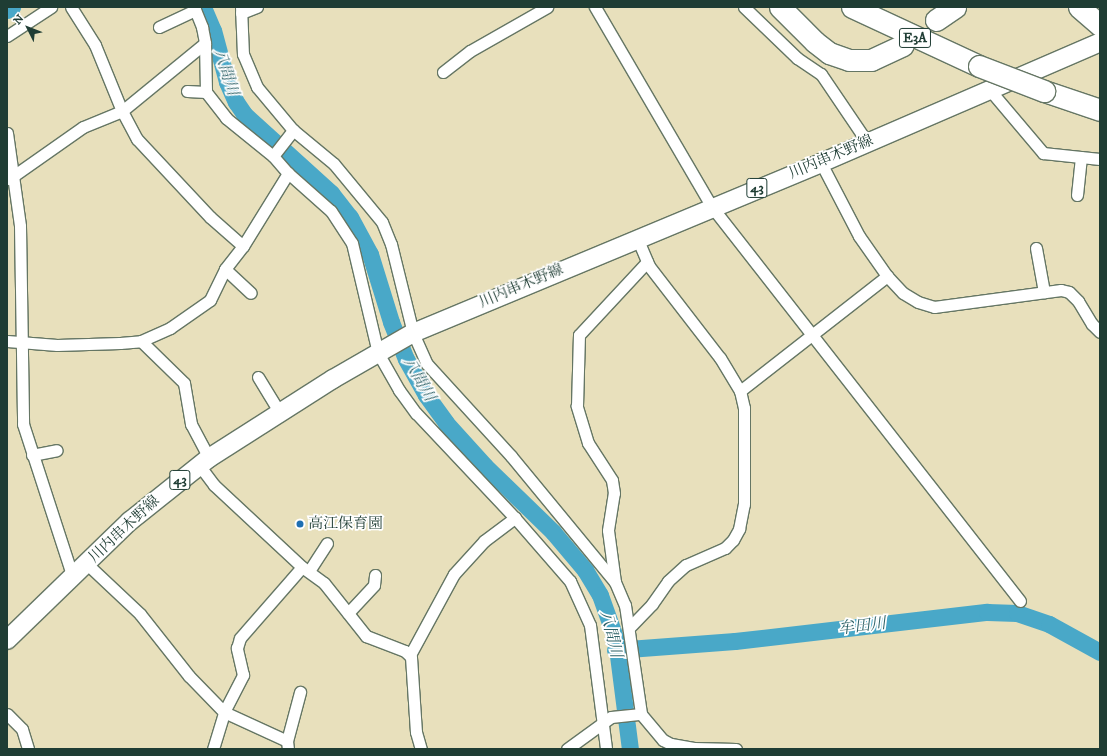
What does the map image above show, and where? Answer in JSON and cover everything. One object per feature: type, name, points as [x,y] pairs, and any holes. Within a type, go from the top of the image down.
[{"type":"highway","points":[[780,7],[815,42],[829,53],[849,60],[871,60],[903,45]]},
{"type":"highway","name":"E3A","points":[[852,7],[979,66],[1044,91],[1100,110]]},
{"type":"highway","points":[[936,20],[955,7]]},
{"type":"highway","points":[[1079,7],[1100,26]]},
{"type":"highway","points":[[1093,7],[1100,14]]},
{"type":"main road","name":"川内串木野線","points":[[7,640],[149,504],[204,462],[280,413],[413,333],[637,238],[821,163],[1100,42]]},
{"type":"street","points":[[7,36],[51,7]]},
{"type":"street","points":[[71,7],[95,45],[122,112],[137,139],[210,216],[243,246]]},
{"type":"street","points":[[257,7],[241,10],[243,54],[250,74],[257,87],[293,130],[334,164],[382,222],[391,244],[413,333],[427,364],[511,456],[615,582]]},
{"type":"street","points":[[443,72],[470,51],[547,7]]},
{"type":"street","points":[[595,7],[712,207],[1020,601]]},
{"type":"street","points":[[744,7],[797,58],[821,74],[867,142]]},
{"type":"street","points":[[159,27],[195,9],[205,44],[206,92],[226,118],[273,156],[288,174],[331,211],[352,243],[378,353],[399,390],[416,413],[515,518],[570,581],[584,606],[590,625],[607,721],[606,749]]},
{"type":"street","points":[[10,178],[83,127],[122,112],[205,44]]},
{"type":"street","points":[[990,89],[1043,153],[1100,159]]},
{"type":"street","points":[[188,92],[206,92]]},
{"type":"street","points":[[273,156],[293,130]]},
{"type":"street","points":[[7,133],[10,178],[20,226],[24,342],[23,424],[73,578]]},
{"type":"street","points":[[1076,195],[1081,157]]},
{"type":"street","points":[[821,163],[859,236],[887,276],[903,293],[918,302],[934,307],[1061,290],[1069,292],[1100,332]]},
{"type":"street","points":[[7,341],[83,345],[141,341],[170,328],[210,300],[225,269],[243,246],[288,174]]},
{"type":"street","points":[[629,628],[652,604],[668,581],[686,565],[725,548],[739,529],[744,504],[744,408],[740,391],[720,358],[647,262],[637,238]]},
{"type":"street","points":[[1036,248],[1044,292]]},
{"type":"street","points":[[647,262],[579,335],[577,406],[588,443],[612,480],[614,493],[608,530],[615,582],[625,605],[629,628],[638,714],[663,740],[671,744],[694,748],[736,749]]},
{"type":"street","points":[[225,269],[251,293]]},
{"type":"street","points":[[740,391],[887,276]]},
{"type":"street","points":[[141,341],[184,383],[191,424],[204,462],[214,485],[306,569],[324,583],[366,636],[410,656]]},
{"type":"street","points":[[258,377],[280,413]]},
{"type":"street","points":[[32,455],[57,450]]},
{"type":"street","points":[[421,749],[416,732],[410,656],[454,574],[484,541],[515,518]]},
{"type":"street","points":[[213,749],[224,712],[243,675],[236,648],[240,638],[306,569],[327,543]]},
{"type":"street","points":[[88,564],[140,614],[189,676],[224,712],[288,745],[300,692]]},
{"type":"street","points":[[348,613],[374,585],[375,575]]},
{"type":"street","points":[[7,714],[22,729],[28,749]]},
{"type":"street","points":[[567,749],[607,721],[638,714]]},
{"type":"waterway","name":"八間川","points":[[7,10],[12,7]]},
{"type":"waterway","name":"八間川","points":[[203,7],[213,30],[227,82],[236,102],[244,114],[331,193],[350,217],[370,254],[391,322],[406,359],[426,395],[446,423],[485,466],[553,532],[585,570],[600,595],[616,640],[630,749]]},
{"type":"waterway","name":"牟田川","points":[[615,650],[735,641],[987,612],[1017,613],[1049,624],[1100,652]]},
{"type":"place","name":"高江保育園","points":[[300,524]]}]
